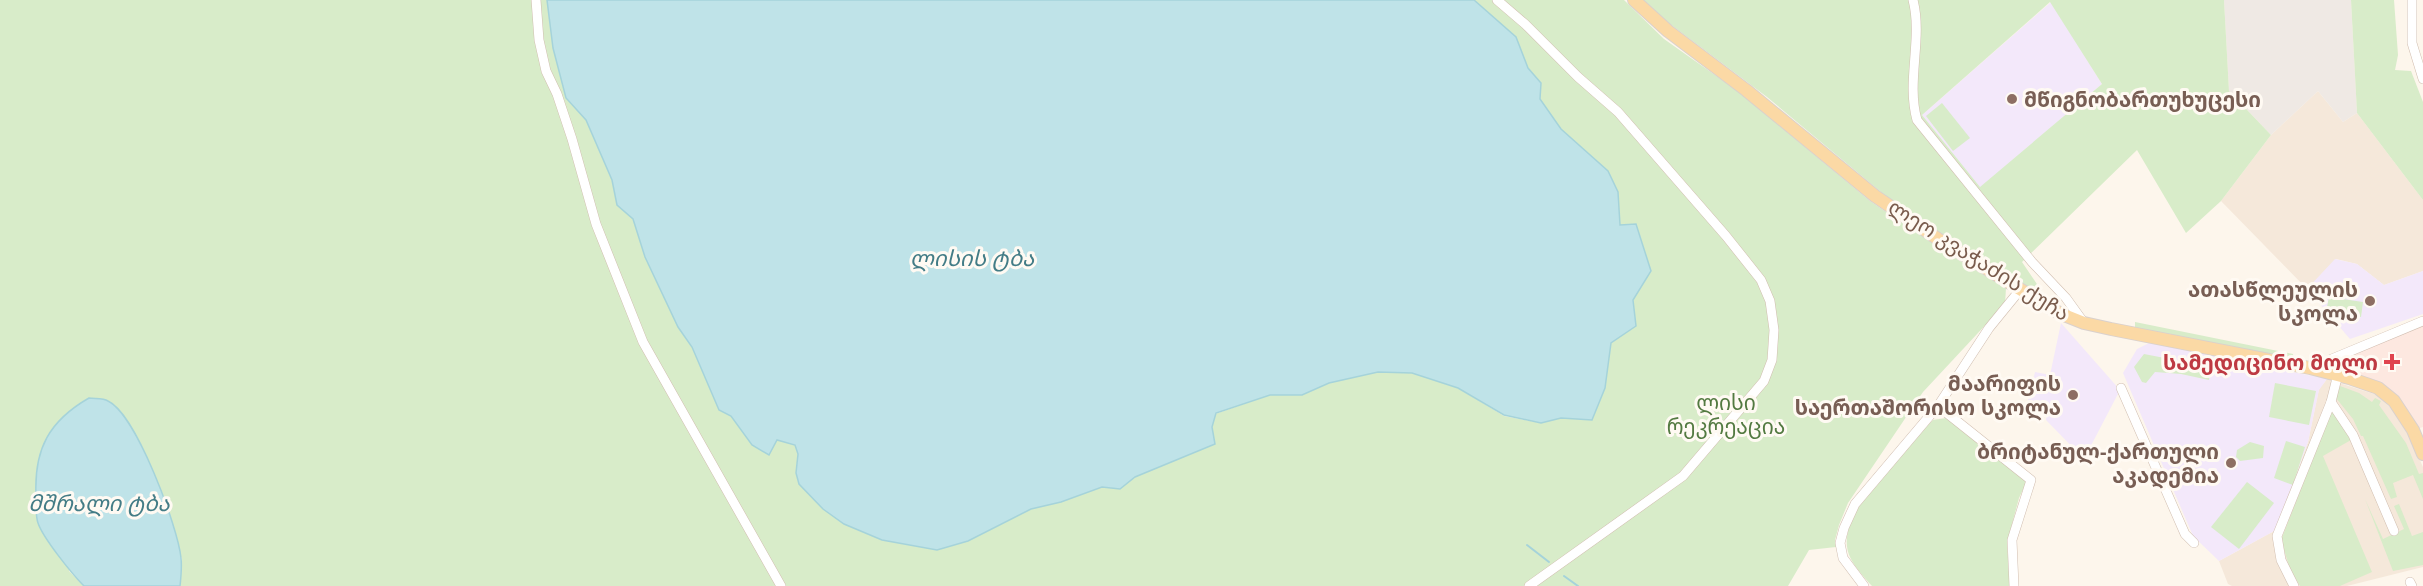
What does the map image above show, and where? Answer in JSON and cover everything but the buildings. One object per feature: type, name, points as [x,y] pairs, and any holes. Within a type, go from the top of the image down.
[{"type":"main road","name":"ლეო კვაჭაძის ქუჩა","points":[[1634,0],[1668,31],[1746,90],[1875,196],[1938,239],[2059,314],[2084,323],[2338,374],[2378,388],[2394,401],[2413,430],[2423,454]]},
{"type":"street","points":[[536,0],[539,40],[546,71],[567,123],[596,224],[643,342],[782,586]]},
{"type":"street","points":[[1497,0],[1526,24],[1578,77],[1618,112],[1726,236],[1761,280],[1770,301],[1774,330],[1772,360],[1764,381],[1683,476],[1529,586]]},
{"type":"street","points":[[1913,0],[1917,16],[1914,81],[1914,111],[1917,120],[2032,262],[2066,298],[2084,323]]},
{"type":"street","points":[[2412,0],[2412,43],[2423,79]]},
{"type":"street","points":[[1864,586],[1843,558],[1840,543],[1855,504],[1938,406],[1995,320],[2020,290]]},
{"type":"street","points":[[2310,368],[2423,321]]},
{"type":"street","points":[[2294,586],[2281,560],[2277,536],[2331,402],[2338,374]]},
{"type":"street","points":[[2121,388],[2185,534],[2194,543]]},
{"type":"street","points":[[2331,402],[2353,435],[2394,531]]},
{"type":"street","points":[[1938,406],[2031,480],[2012,540],[2014,586]]},
{"type":"shaded area","points":[[2224,0],[2351,0],[2357,113],[2343,122],[2318,91],[2271,135],[2229,91]]},
{"type":"shaded area","name":"მწიგნობართუხუცესი","points":[[2051,2],[2102,84],[1980,188],[1922,115]]},
{"type":"shaded area","points":[[2318,91],[2343,122],[2357,113],[2423,200],[2423,271],[2384,285],[2357,264],[2336,259],[2307,289],[2221,201],[2271,135]]},
{"type":"shaded area","name":"ათასწლეულის სკოლა","points":[[2335,259],[2357,264],[2384,285],[2423,271],[2423,314],[2350,339],[2307,289]]},
{"type":"shaded area","points":[[2423,321],[2423,427],[2413,430],[2394,401],[2310,368]]},
{"type":"shaded area","name":"მაარიფის საერთაშორისო სკოლა","points":[[2061,323],[2120,390],[2084,459],[2046,420],[2047,411],[2028,400],[2035,372],[2050,375]]},
{"type":"shaded area","name":"ბრიტანულ-ქართული აკადემია","points":[[2149,343],[2327,379],[2319,390],[2308,442],[2276,530],[2219,561],[2193,536],[2123,373],[2137,349]]},
{"type":"shaded area","points":[[2327,379],[2377,395],[2393,410],[2408,434],[2423,467],[2423,567],[2347,586],[2232,586],[2228,584],[2219,561],[2276,530],[2308,442],[2319,389]]},
{"type":"green space","name":"ლისი რეკრეაცია","points":[[0,0],[547,0],[553,48],[566,98],[586,120],[612,180],[617,205],[633,219],[645,257],[678,327],[692,347],[719,410],[731,416],[752,445],[769,454],[777,439],[795,445],[798,454],[796,473],[882,540],[937,550],[968,541],[1031,509],[1061,502],[1102,487],[1120,489],[1135,477],[1214,444],[1212,427],[1215,414],[1270,395],[1302,395],[1329,383],[1378,372],[1413,373],[1458,388],[1504,416],[1541,423],[1561,418],[1592,420],[1605,388],[1611,343],[1636,326],[1633,300],[1650,271],[1620,225],[1618,192],[1608,171],[1561,129],[1540,99],[1541,83],[1528,68],[1516,37],[1474,0],[1624,0],[1664,39],[1739,92],[1870,201],[1950,255],[2006,288],[2005,304],[1923,392],[1848,503],[1839,525],[1835,540],[1836,547],[1809,550],[1788,586],[180,586],[182,559],[125,419],[108,401],[89,398],[69,571],[84,586],[0,586]]},
{"type":"green space","points":[[1643,0],[2224,0],[2229,91],[2271,135],[2221,201],[2186,233],[2137,150],[2022,262],[2049,302],[1945,238],[1887,197],[1767,97],[1658,15]],"holes":[[[2050,2],[2102,84],[1980,187],[1922,115]]]},
{"type":"green space","points":[[2351,0],[2394,0],[2398,55],[2395,70],[2411,71],[2423,102],[2423,200],[2357,113]]},
{"type":"green space","points":[[1942,103],[1970,138],[1953,151],[1926,116]]},
{"type":"green space","points":[[2329,297],[2363,302],[2361,317],[2326,312]]},
{"type":"green space","points":[[2135,322],[2293,354],[2294,361],[2135,328]]},
{"type":"green space","points":[[2144,354],[2211,367],[2209,380],[2181,374],[2155,372],[2146,383],[2142,382],[2134,367]]},
{"type":"green space","points":[[2275,383],[2316,391],[2309,425],[2269,417]]},
{"type":"green space","points":[[2340,386],[2359,393],[2372,402],[2375,398],[2381,401],[2379,405],[2406,443],[2419,474],[2423,473],[2423,499],[2413,475],[2393,483],[2397,497],[2391,499],[2363,436],[2336,398]]},
{"type":"green space","points":[[2332,410],[2351,440],[2323,456],[2372,572],[2340,586],[2300,586],[2290,569],[2281,540]]},
{"type":"green space","points":[[1946,418],[2027,481],[2019,498],[2007,543],[2010,586],[1872,586],[1856,567],[1848,551],[1848,533],[1856,509],[1928,425],[1933,420]]},
{"type":"green space","points":[[2286,441],[2305,447],[2293,485],[2274,478]]},
{"type":"green space","points":[[2250,442],[2264,446],[2263,458],[2240,461],[2236,457],[2237,450]]},
{"type":"green space","points":[[2247,482],[2274,503],[2239,549],[2211,527]]},
{"type":"green space","points":[[2365,499],[2383,539],[2404,529],[2394,506],[2399,504],[2412,536],[2423,532],[2423,565],[2393,571]]},
{"type":"water","name":"ლისის ტბა","points":[[547,0],[1474,0],[1516,37],[1528,68],[1541,83],[1540,99],[1561,129],[1608,171],[1618,192],[1620,225],[1636,224],[1651,271],[1633,300],[1636,326],[1611,343],[1605,388],[1592,420],[1561,418],[1541,423],[1504,415],[1458,388],[1412,373],[1378,372],[1329,383],[1302,395],[1270,395],[1216,413],[1212,427],[1215,444],[1135,477],[1120,489],[1102,487],[1061,502],[1031,509],[968,541],[937,550],[882,540],[844,524],[823,509],[799,484],[796,473],[798,454],[795,445],[777,440],[769,455],[752,445],[731,416],[719,410],[692,347],[678,327],[645,257],[633,219],[617,205],[612,180],[586,120],[566,98],[553,48]]},
{"type":"water","name":"მშრალი ტბა","points":[[89,398],[106,400],[119,410],[143,448],[164,498],[178,543],[181,561],[180,586],[84,586],[58,556],[41,530],[37,517],[36,479],[41,450],[54,427],[64,416]]},
{"type":"waterway","points":[[1527,545],[1549,562]]},
{"type":"waterway","points":[[1564,576],[1578,586]]},
{"type":"place","name":"მწიგნობართუხუცესი","points":[[2012,99]]},
{"type":"place","name":"ათასწლეულის სკოლა","points":[[2370,301]]},
{"type":"place","name":"სამედიცინო მოლი","points":[[2392,362]]},
{"type":"place","name":"მაარიფის საერთაშორისო სკოლა","points":[[2073,395]]},
{"type":"place","name":"ბრიტანულ-ქართული აკადემია","points":[[2231,463]]}]
